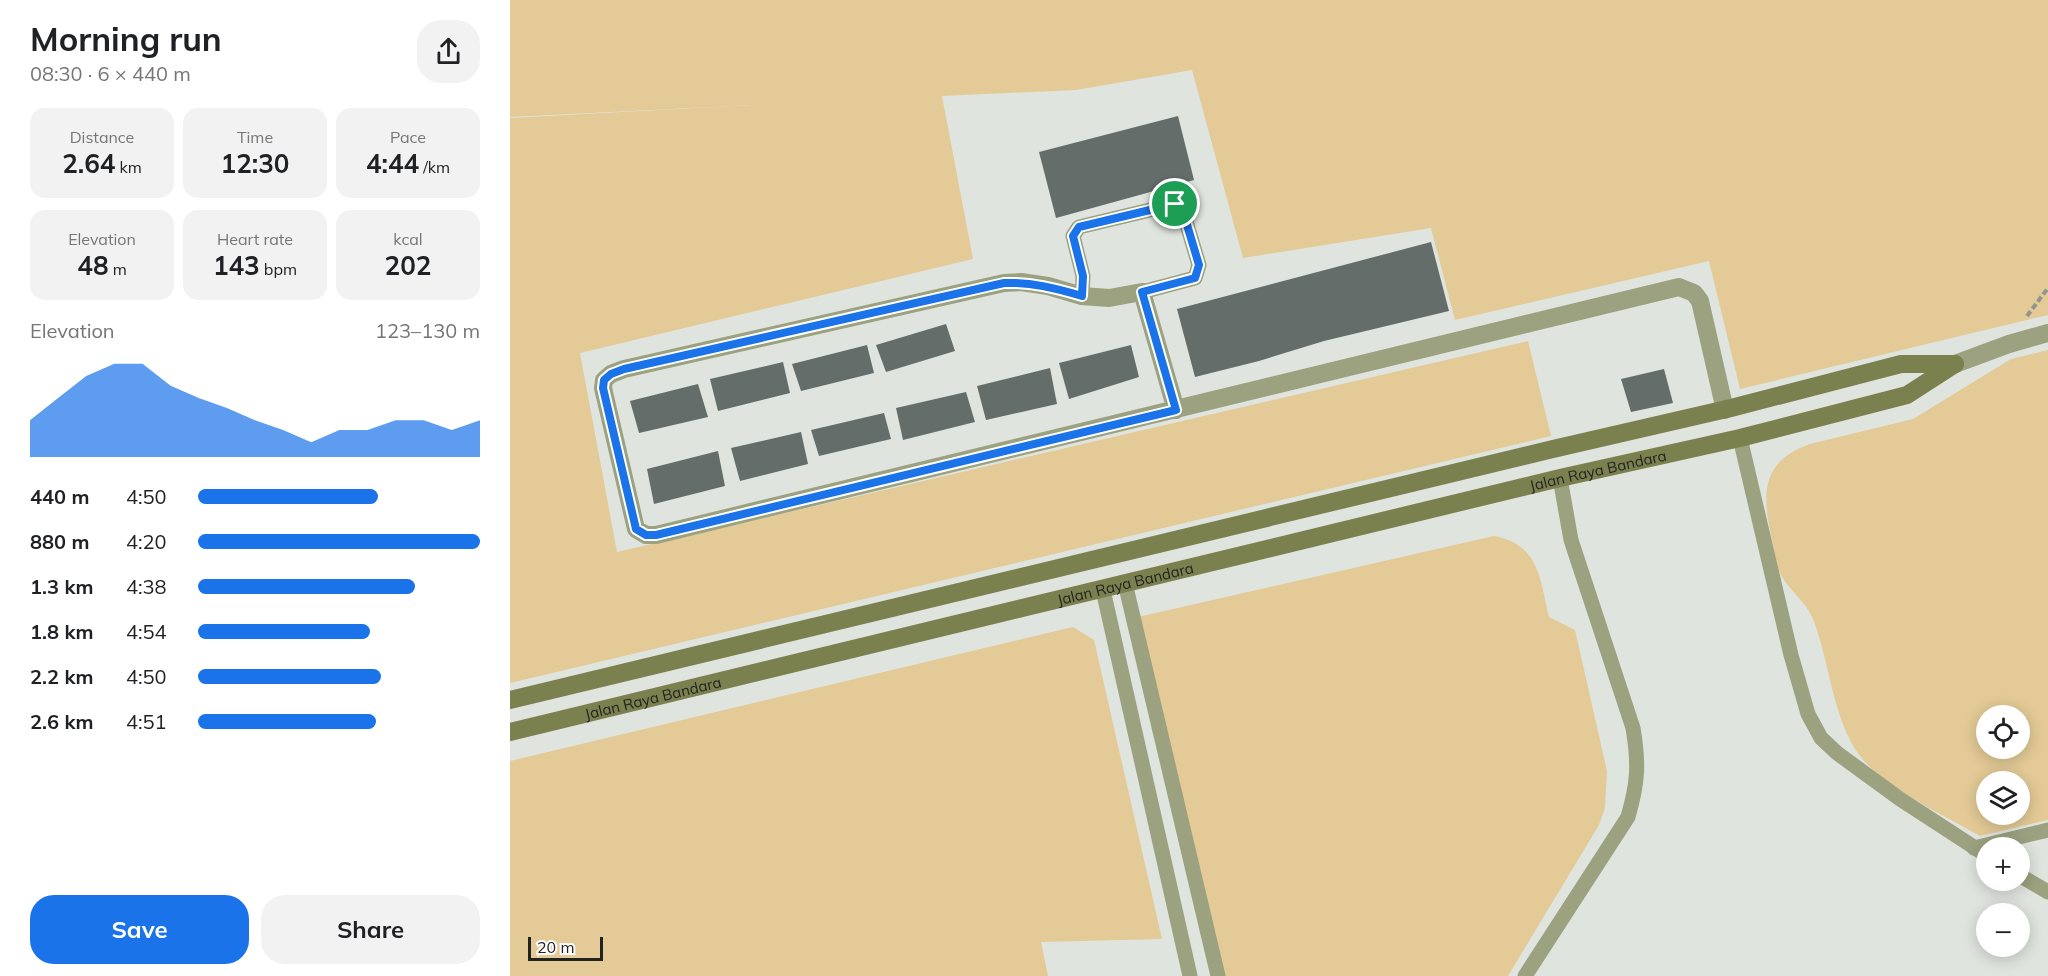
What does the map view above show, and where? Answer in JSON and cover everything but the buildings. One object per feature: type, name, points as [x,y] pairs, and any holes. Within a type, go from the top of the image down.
[{"type":"main road","name":"Jalan Raya Bandara","points":[[510,700],[1542,451],[1728,409],[1900,364],[1955,364]]},
{"type":"main road","name":"Jalan Raya Bandara","points":[[510,732],[1560,478],[1740,438],[1907,395],[1955,364]]},
{"type":"main road","points":[[1728,409],[1740,438]]},
{"type":"street","points":[[1176,410],[1142,292],[1109,298],[1082,296],[1048,286],[1021,282],[1004,283],[635,367],[611,374],[604,380],[603,388],[636,529],[646,535],[656,535],[1176,410],[1679,287],[1694,293],[1700,301],[1728,409]]},
{"type":"street","points":[[1955,364],[2009,344],[2048,333]]},
{"type":"lane","points":[[1082,296],[1083,276],[1073,236],[1079,227],[1175,204],[1182,208],[1199,265],[1195,278],[1142,292]]},
{"type":"lane","points":[[1740,438],[1791,656],[1808,714],[1821,738],[1837,753],[1882,786],[1976,849]]},
{"type":"lane","points":[[1525,976],[1628,817],[1636,787],[1638,759],[1633,728],[1571,540],[1560,478]]},
{"type":"lane","points":[[1125,583],[1218,976]]},
{"type":"lane","points":[[1103,590],[1190,976]]},
{"type":"lane","points":[[2026,837],[2048,830]]},
{"type":"lane","points":[[2030,881],[2048,892]]},
{"type":"shaded area","points":[[510,0],[2048,0],[2048,315],[1740,389],[1709,261],[1455,320],[1431,228],[1243,258],[1192,70],[1076,90],[942,96],[973,259],[580,353],[617,552],[1528,341],[1551,436],[510,683],[510,118],[752,105],[510,117]]},
{"type":"shaded area","points":[[2048,350],[2048,820],[2030,824],[2030,771],[1976,771],[1976,825],[2027,825],[1980,836],[1899,790],[1871,768],[1860,756],[1843,725],[1813,619],[1779,571],[1769,523],[1766,494],[1773,470],[1794,451],[1810,444],[1913,419],[2011,359]]},
{"type":"shaded area","points":[[1494,536],[1509,540],[1529,555],[1540,577],[1549,617],[1575,630],[1607,771],[1605,808],[1599,825],[1508,976],[1216,976],[1138,617]]},
{"type":"shaded area","points":[[1073,627],[1094,640],[1162,939],[1041,942],[1048,976],[510,976],[510,761]]},
{"type":"route","points":[[1175,204],[1182,208],[1199,265],[1195,278],[1142,292],[1176,410],[656,535],[646,535],[636,529],[603,388],[604,380],[611,374],[624,369],[1004,283],[1021,282],[1048,286],[1082,296],[1083,276],[1073,236],[1079,227],[1175,204]]}]
